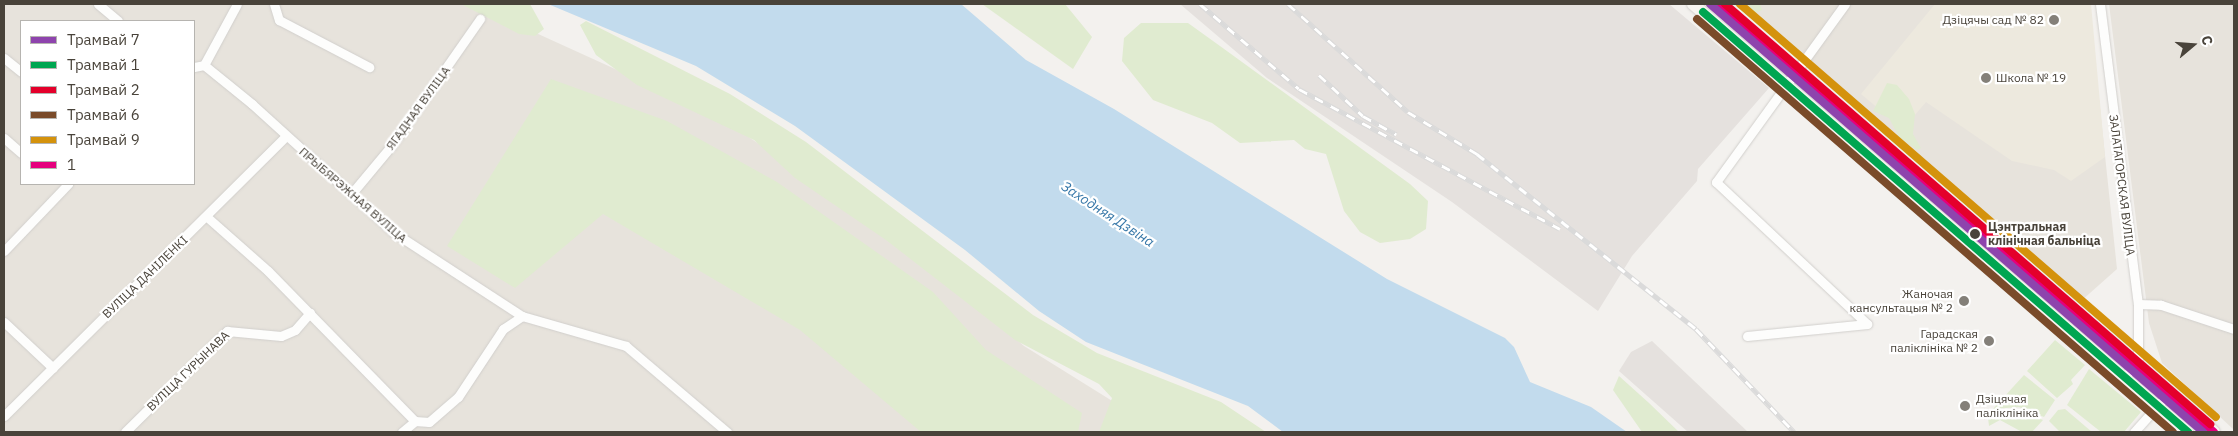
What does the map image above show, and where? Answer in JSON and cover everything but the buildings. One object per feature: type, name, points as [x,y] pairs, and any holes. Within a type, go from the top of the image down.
[{"type":"main road","points":[[1693,4],[2187,432]]},
{"type":"main road","points":[[1718,4],[2134,365],[2214,432]]},
{"type":"street","points":[[98,4],[117,20]]},
{"type":"street","points":[[195,67],[204,65],[237,4]]},
{"type":"street","points":[[274,4],[279,20],[369,67]]},
{"type":"street","points":[[1747,336],[1867,324],[1716,182],[1795,70],[1846,4]]},
{"type":"street","name":"ЗАЛАТАГОРСКАЯ ВУЛІЦА","points":[[2100,4],[2138,304],[2134,365]]},
{"type":"street","name":"ЯГАДНАЯ ВУЛІЦА","points":[[352,193],[392,145],[480,19]]},
{"type":"street","points":[[4,58],[20,71]]},
{"type":"street","name":"ПРЫБЯРЭЖНАЯ ВУЛІЦА","points":[[204,65],[352,193],[393,232],[522,316],[626,346],[727,432]]},
{"type":"street","name":"ВУЛІЦА ДАНІЛЕНКІ","points":[[4,416],[286,137]]},
{"type":"street","points":[[4,138],[20,152]]},
{"type":"street","points":[[4,251],[63,185]]},
{"type":"street","points":[[207,217],[310,313],[414,421],[429,422],[458,397],[502,329],[522,316]]},
{"type":"street","points":[[2138,304],[2161,305],[2234,329]]},
{"type":"street","points":[[2059,322],[2070,309]]},
{"type":"street","name":"ВУЛІЦА ГУРЫНАВА","points":[[125,432],[227,331],[281,336],[294,330],[310,313]]},
{"type":"street","points":[[4,322],[53,368]]},
{"type":"street","points":[[2125,378],[2134,365]]},
{"type":"street","points":[[2134,432],[2168,394]]},
{"type":"street","points":[[402,432],[414,421]]},
{"type":"shaded area","points":[[4,4],[472,4],[714,114],[893,233],[1024,346],[1162,432],[4,432]]},
{"type":"shaded area","points":[[1180,4],[1669,4],[1769,88],[1698,169],[1697,181],[1632,256],[1598,311],[1452,202],[1267,78]]},
{"type":"shaded area","points":[[1740,4],[2089,4],[2117,269],[2081,301]]},
{"type":"shaded area","name":"Школа № 19","points":[[1935,4],[2091,4],[2105,157],[2071,181],[2054,170],[2012,161],[1926,102],[1903,129],[1861,94]]},
{"type":"shaded area","points":[[2109,4],[2234,4],[2233,429],[2162,363],[2149,323]]},
{"type":"shaded area","points":[[1652,341],[1748,432],[1688,432],[1619,371],[1631,352]]},
{"type":"green space","points":[[461,4],[530,4],[544,29],[535,36],[519,34]]},
{"type":"green space","points":[[982,4],[1065,4],[1092,37],[1073,69]]},
{"type":"green space","points":[[1733,4],[1760,4],[1762,10],[1749,16]]},
{"type":"green space","points":[[586,21],[730,94],[806,142],[1033,315],[1097,353],[1221,402],[1266,432],[1099,432],[1112,398],[1099,384],[1015,340],[886,240],[795,178],[754,140],[637,85],[596,55],[580,25]]},
{"type":"green space","points":[[1141,23],[1188,23],[1220,46],[1410,184],[1428,201],[1426,229],[1410,239],[1380,243],[1360,232],[1344,211],[1326,154],[1305,149],[1294,140],[1240,143],[1212,123],[1153,100],[1122,61],[1124,38]]},
{"type":"green space","points":[[551,79],[667,121],[777,182],[933,292],[986,350],[1082,413],[1078,432],[921,432],[800,330],[603,214],[515,288],[447,246]]},
{"type":"green space","points":[[1887,83],[1897,85],[1909,99],[1915,114],[1913,134],[1921,148],[1917,150],[1899,137],[1889,118],[1873,111]]},
{"type":"green space","points":[[2055,340],[2085,365],[2071,380],[2073,384],[2057,398],[2027,371]]},
{"type":"green space","points":[[2089,369],[2141,412],[2124,432],[2101,432],[2067,405]]},
{"type":"green space","points":[[2024,375],[2055,400],[2044,417],[2019,407],[1993,409]]},
{"type":"green space","points":[[1619,376],[1679,432],[1642,432],[1613,390]]},
{"type":"green space","points":[[2065,409],[2092,432],[2060,432],[2049,421],[2058,410]]},
{"type":"green space","points":[[2019,410],[2043,420],[2032,432],[2022,432],[2000,420],[1989,426],[1988,418]]},
{"type":"water","name":"Заходняя Дзвіна","points":[[548,4],[961,4],[1026,60],[1114,109],[1387,279],[1505,338],[1514,347],[1530,382],[1591,407],[1627,432],[1283,432],[1248,406],[1086,342],[1039,311],[965,250],[795,126],[696,66]]},
{"type":"railway","points":[[1200,4],[1299,89],[1560,229]]},
{"type":"railway","points":[[1288,4],[1408,112],[1477,154],[1696,329],[1794,432]]},
{"type":"railway","points":[[1319,75],[1363,116],[1396,134]]},
{"type":"tram line","name":"7","points":[[1710,4],[2203,432]]},
{"type":"tram line","name":"2","points":[[1725,4],[2210,424]]},
{"type":"tram line","name":"9","points":[[1740,4],[2216,417]]},
{"type":"tram line","name":"1","points":[[1703,12],[2188,432]]},
{"type":"tram line","name":"6","points":[[1697,19],[2173,432]]},
{"type":"transit line","name":"1","points":[[1718,4],[2214,432]]},
{"type":"place","name":"Дзіцячы сад № 82","points":[[2054,20]]},
{"type":"place","name":"Школа № 19","points":[[1986,78]]},
{"type":"place","name":"Цэнтральная клінічная бальніца","points":[[1975,234]]},
{"type":"place","name":"Жаночая кансультацыя № 2","points":[[1964,301]]},
{"type":"place","name":"Гарадская паліклініка № 2","points":[[1989,341]]},
{"type":"place","name":"Дзіцячая паліклініка","points":[[1965,406]]}]
